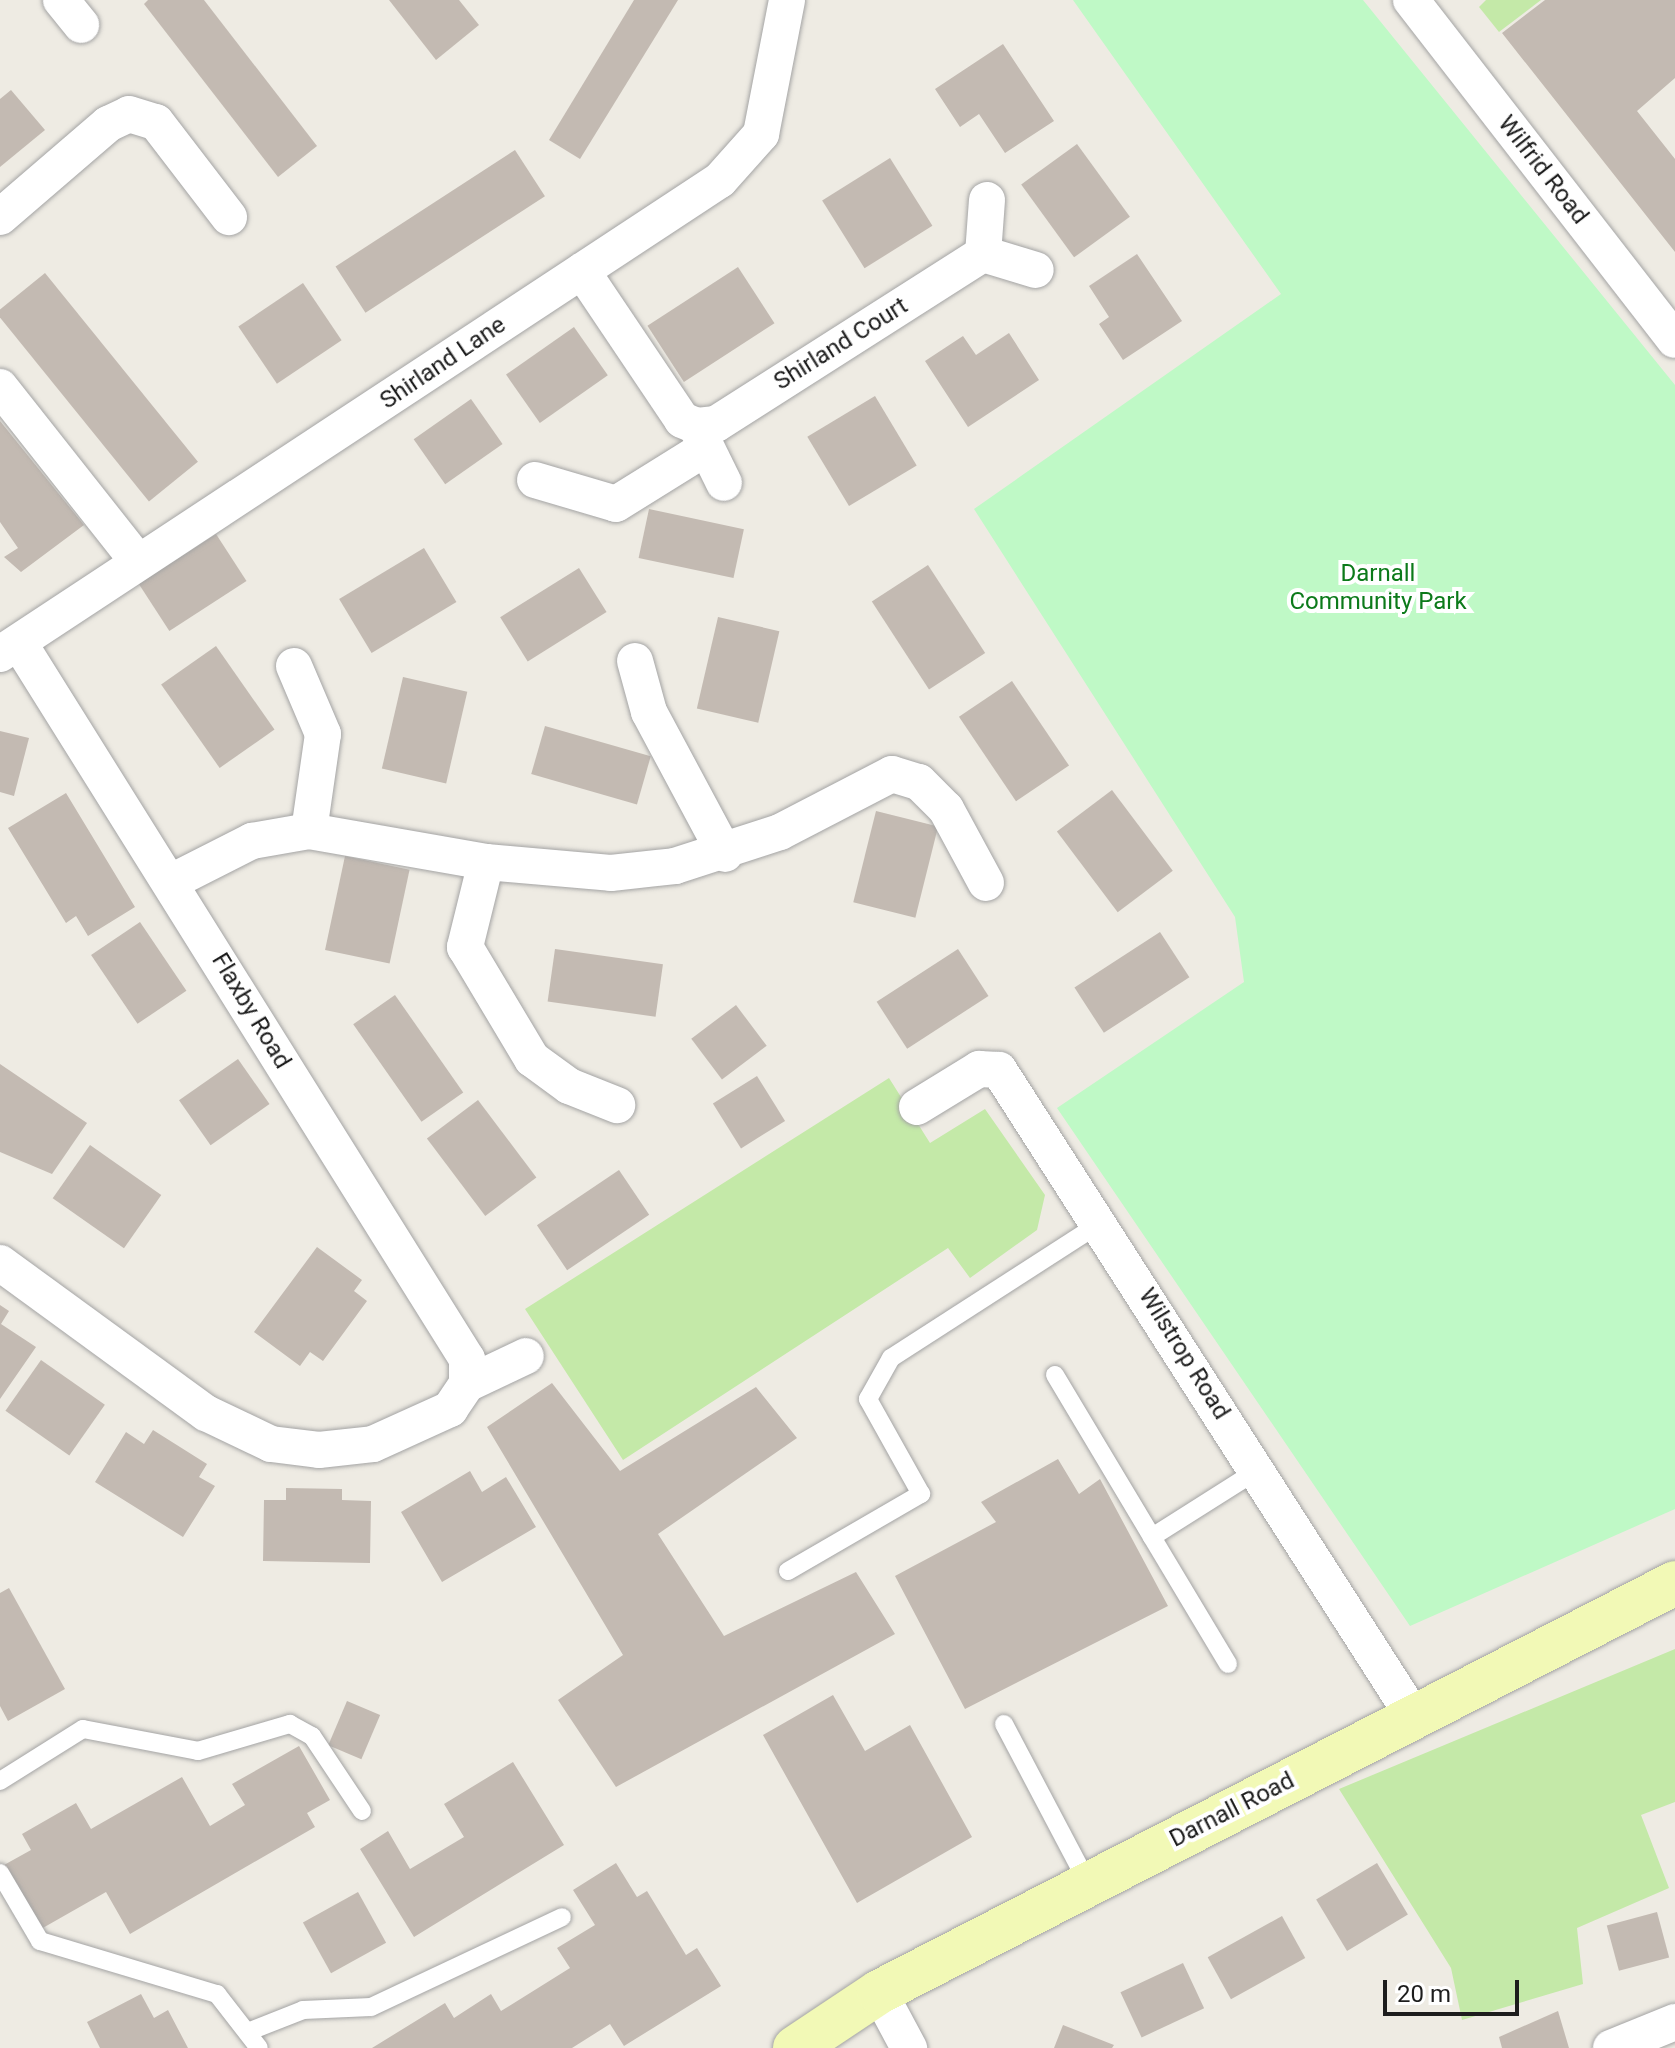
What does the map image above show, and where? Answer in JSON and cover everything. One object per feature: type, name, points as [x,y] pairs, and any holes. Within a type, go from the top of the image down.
[{"type":"main road","name":"Darnall Road","points":[[795,2048],[879,1992],[1675,1583]]},
{"type":"street","name":"Shirland Lane","points":[[9,648],[720,180],[761,134],[787,0]]},
{"type":"street","name":"Wilfrid Road","points":[[1411,0],[1675,340]]},
{"type":"street","points":[[0,217],[108,124],[129,114],[156,122],[229,217]]},
{"type":"street","points":[[987,200],[983,254],[1036,270]]},
{"type":"street","name":"Shirland Court","points":[[535,480],[616,504],[716,424],[983,254]]},
{"type":"street","points":[[582,271],[682,420],[701,437],[724,483]]},
{"type":"street","points":[[0,387],[138,562]]},
{"type":"street","name":"Flaxby Road","points":[[9,648],[173,881],[467,1359],[467,1384]]},
{"type":"street","points":[[635,661],[649,712],[725,854]]},
{"type":"street","points":[[294,666],[323,734],[309,831]]},
{"type":"street","points":[[173,881],[252,841],[309,831],[486,862],[611,873],[725,854],[892,774],[919,782],[946,809],[986,883]]},
{"type":"street","points":[[486,862],[465,947],[532,1059],[569,1086],[617,1105]]},
{"type":"street","name":"Wilstrop Road","points":[[917,1107],[979,1069],[999,1070],[1102,1222],[1415,1719]]},
{"type":"street","points":[[0,1263],[206,1413],[271,1444],[319,1450],[373,1444],[450,1409],[467,1384],[526,1356]]},
{"type":"street","points":[[879,1992],[909,2048]]},
{"type":"street","points":[[1611,2048],[1675,2022]]},
{"type":"lane","points":[[788,1571],[921,1494],[868,1399],[891,1358],[1102,1222]]},
{"type":"lane","points":[[1055,1375],[1228,1664]]},
{"type":"lane","points":[[1152,1537],[1258,1470]]},
{"type":"lane","points":[[0,1781],[83,1729],[198,1751],[290,1724],[312,1736],[362,1811]]},
{"type":"lane","points":[[1004,1724],[1088,1883]]},
{"type":"lane","points":[[0,1873],[40,1941],[217,1994],[250,2031],[259,2048]]},
{"type":"lane","points":[[250,2031],[303,2010],[371,2007],[562,1917]]},
{"type":"green space","name":"Darnall Community Park","points":[[1073,0],[1363,0],[1675,385],[1675,1509],[1410,1626],[1057,1108],[1244,982],[1235,917],[974,509],[1281,294]]},
{"type":"green space","points":[[1486,0],[1541,0],[1499,32],[1479,7]]},
{"type":"green space","points":[[889,1078],[930,1143],[985,1109],[1045,1195],[1037,1230],[970,1278],[948,1248],[623,1460],[525,1309]]},
{"type":"green space","points":[[1675,1649],[1675,1802],[1641,1815],[1669,1888],[1577,1928],[1583,1984],[1462,2020],[1451,1968],[1339,1789]]},
{"type":"building","points":[[148,0],[204,0],[317,146],[278,177],[144,4]]},
{"type":"building","points":[[389,0],[459,0],[479,25],[436,60]]},
{"type":"building","points":[[634,0],[678,0],[580,159],[549,140]]},
{"type":"building","points":[[1545,0],[1675,0],[1675,78],[1637,111],[1675,159],[1675,252],[1502,33]]},
{"type":"building","points":[[1003,44],[1054,121],[1005,153],[979,114],[960,127],[935,89]]},
{"type":"building","points":[[11,90],[45,130],[0,167],[0,99]]},
{"type":"building","points":[[1077,144],[1130,217],[1074,257],[1021,185]]},
{"type":"building","points":[[515,150],[545,196],[365,313],[336,267]]},
{"type":"building","points":[[890,158],[932,226],[865,268],[822,200]]},
{"type":"building","points":[[1137,254],[1182,321],[1123,360],[1099,324],[1109,317],[1089,286]]},
{"type":"building","points":[[738,267],[774,323],[684,382],[647,326]]},
{"type":"building","points":[[45,273],[198,462],[149,501],[0,318],[0,309]]},
{"type":"building","points":[[303,283],[342,340],[277,384],[238,327]]},
{"type":"building","points":[[574,327],[608,375],[540,423],[506,375]]},
{"type":"building","points":[[1009,333],[1039,380],[968,427],[925,361],[963,336],[976,355]]},
{"type":"building","points":[[875,396],[917,465],[849,506],[807,437]]},
{"type":"building","points":[[471,399],[503,444],[445,484],[414,439]]},
{"type":"building","points":[[0,421],[84,525],[21,572],[4,557],[18,548],[0,522]]},
{"type":"building","points":[[649,509],[744,529],[733,578],[639,558]]},
{"type":"building","points":[[216,534],[246,581],[169,631],[139,584]]},
{"type":"building","points":[[424,548],[456,602],[372,653],[339,599]]},
{"type":"building","points":[[928,565],[985,653],[929,690],[872,601]]},
{"type":"building","points":[[579,568],[607,612],[528,661],[500,617]]},
{"type":"building","points":[[718,617],[779,631],[758,723],[697,709]]},
{"type":"building","points":[[216,646],[275,730],[220,768],[161,684]]},
{"type":"building","points":[[403,677],[467,692],[446,783],[382,769]]},
{"type":"building","points":[[1012,681],[1069,766],[1016,801],[959,717]]},
{"type":"building","points":[[545,726],[651,756],[637,804],[531,774]]},
{"type":"building","points":[[0,731],[29,738],[14,796],[0,792]]},
{"type":"building","points":[[1112,790],[1173,871],[1118,912],[1057,832]]},
{"type":"building","points":[[66,793],[135,907],[88,936],[76,916],[66,923],[8,828]]},
{"type":"building","points":[[876,811],[938,826],[915,918],[853,902]]},
{"type":"building","points":[[345,856],[410,870],[390,964],[325,950]]},
{"type":"building","points":[[140,922],[186,991],[137,1024],[91,955]]},
{"type":"building","points":[[1160,932],[1189,977],[1104,1033],[1074,988]]},
{"type":"building","points":[[555,949],[663,964],[656,1017],[548,1001]]},
{"type":"building","points":[[958,949],[988,996],[907,1049],[877,1002]]},
{"type":"building","points":[[395,995],[463,1092],[421,1122],[353,1024]]},
{"type":"building","points":[[736,1005],[767,1046],[722,1079],[691,1039]]},
{"type":"building","points":[[238,1059],[270,1104],[211,1145],[179,1100]]},
{"type":"building","points":[[0,1064],[87,1123],[52,1174],[0,1152]]},
{"type":"building","points":[[757,1076],[785,1121],[741,1149],[713,1104]]},
{"type":"building","points":[[478,1100],[536,1177],[485,1216],[427,1139]]},
{"type":"building","points":[[90,1145],[161,1195],[124,1248],[53,1198]]},
{"type":"building","points":[[619,1170],[649,1215],[567,1270],[537,1225]]},
{"type":"building","points":[[317,1247],[362,1280],[354,1291],[367,1301],[323,1361],[310,1352],[300,1366],[254,1332]]},
{"type":"building","points":[[0,1305],[9,1311],[1,1324],[36,1347],[0,1399]]},
{"type":"building","points":[[41,1360],[105,1405],[69,1456],[5,1411]]},
{"type":"building","points":[[552,1383],[620,1471],[756,1387],[797,1438],[658,1534],[724,1636],[856,1572],[895,1634],[616,1787],[558,1700],[623,1655],[487,1427]]},
{"type":"building","points":[[153,1430],[207,1464],[199,1477],[215,1486],[183,1537],[95,1482],[126,1432],[144,1444]]},
{"type":"building","points":[[1058,1459],[1079,1494],[1100,1479],[1168,1606],[965,1709],[895,1576],[996,1522],[981,1502]]},
{"type":"building","points":[[470,1471],[482,1492],[506,1477],[536,1527],[442,1582],[401,1512]]},
{"type":"building","points":[[286,1488],[342,1489],[342,1500],[371,1501],[370,1563],[263,1561],[264,1500],[286,1500]]},
{"type":"building","points":[[9,1588],[65,1689],[8,1721],[0,1706],[0,1593]]},
{"type":"building","points":[[833,1695],[865,1751],[910,1725],[972,1837],[857,1903],[763,1735]]},
{"type":"building","points":[[347,1701],[380,1715],[361,1759],[328,1745]]},
{"type":"building","points":[[299,1746],[330,1800],[307,1813],[315,1827],[130,1934],[106,1892],[41,1929],[4,1865],[31,1850],[22,1834],[76,1803],[91,1829],[182,1777],[210,1826],[245,1805],[232,1784]]},
{"type":"building","points":[[513,1762],[564,1845],[414,1937],[360,1849],[388,1831],[410,1869],[464,1837],[444,1804]]},
{"type":"building","points":[[616,1863],[637,1897],[647,1891],[686,1955],[697,1948],[721,1986],[624,2046],[610,2024],[572,2048],[372,2048],[445,2003],[454,2018],[491,1994],[501,2011],[570,1968],[557,1948],[595,1925],[573,1890]]},
{"type":"building","points":[[1377,1863],[1408,1914],[1347,1951],[1316,1900]]},
{"type":"building","points":[[358,1892],[386,1943],[331,1973],[303,1923]]},
{"type":"building","points":[[1657,1912],[1669,1957],[1619,1971],[1607,1925]]},
{"type":"building","points":[[1282,1916],[1305,1958],[1231,1999],[1208,1957]]},
{"type":"building","points":[[1183,1963],[1204,2008],[1142,2037],[1120,1992]]},
{"type":"building","points":[[141,1994],[154,2018],[168,2010],[188,2048],[100,2048],[87,2022]]},
{"type":"building","points":[[1558,2011],[1569,2048],[1502,2048],[1499,2037]]},
{"type":"building","points":[[1063,2025],[1114,2045],[1112,2048],[1054,2048]]}]
